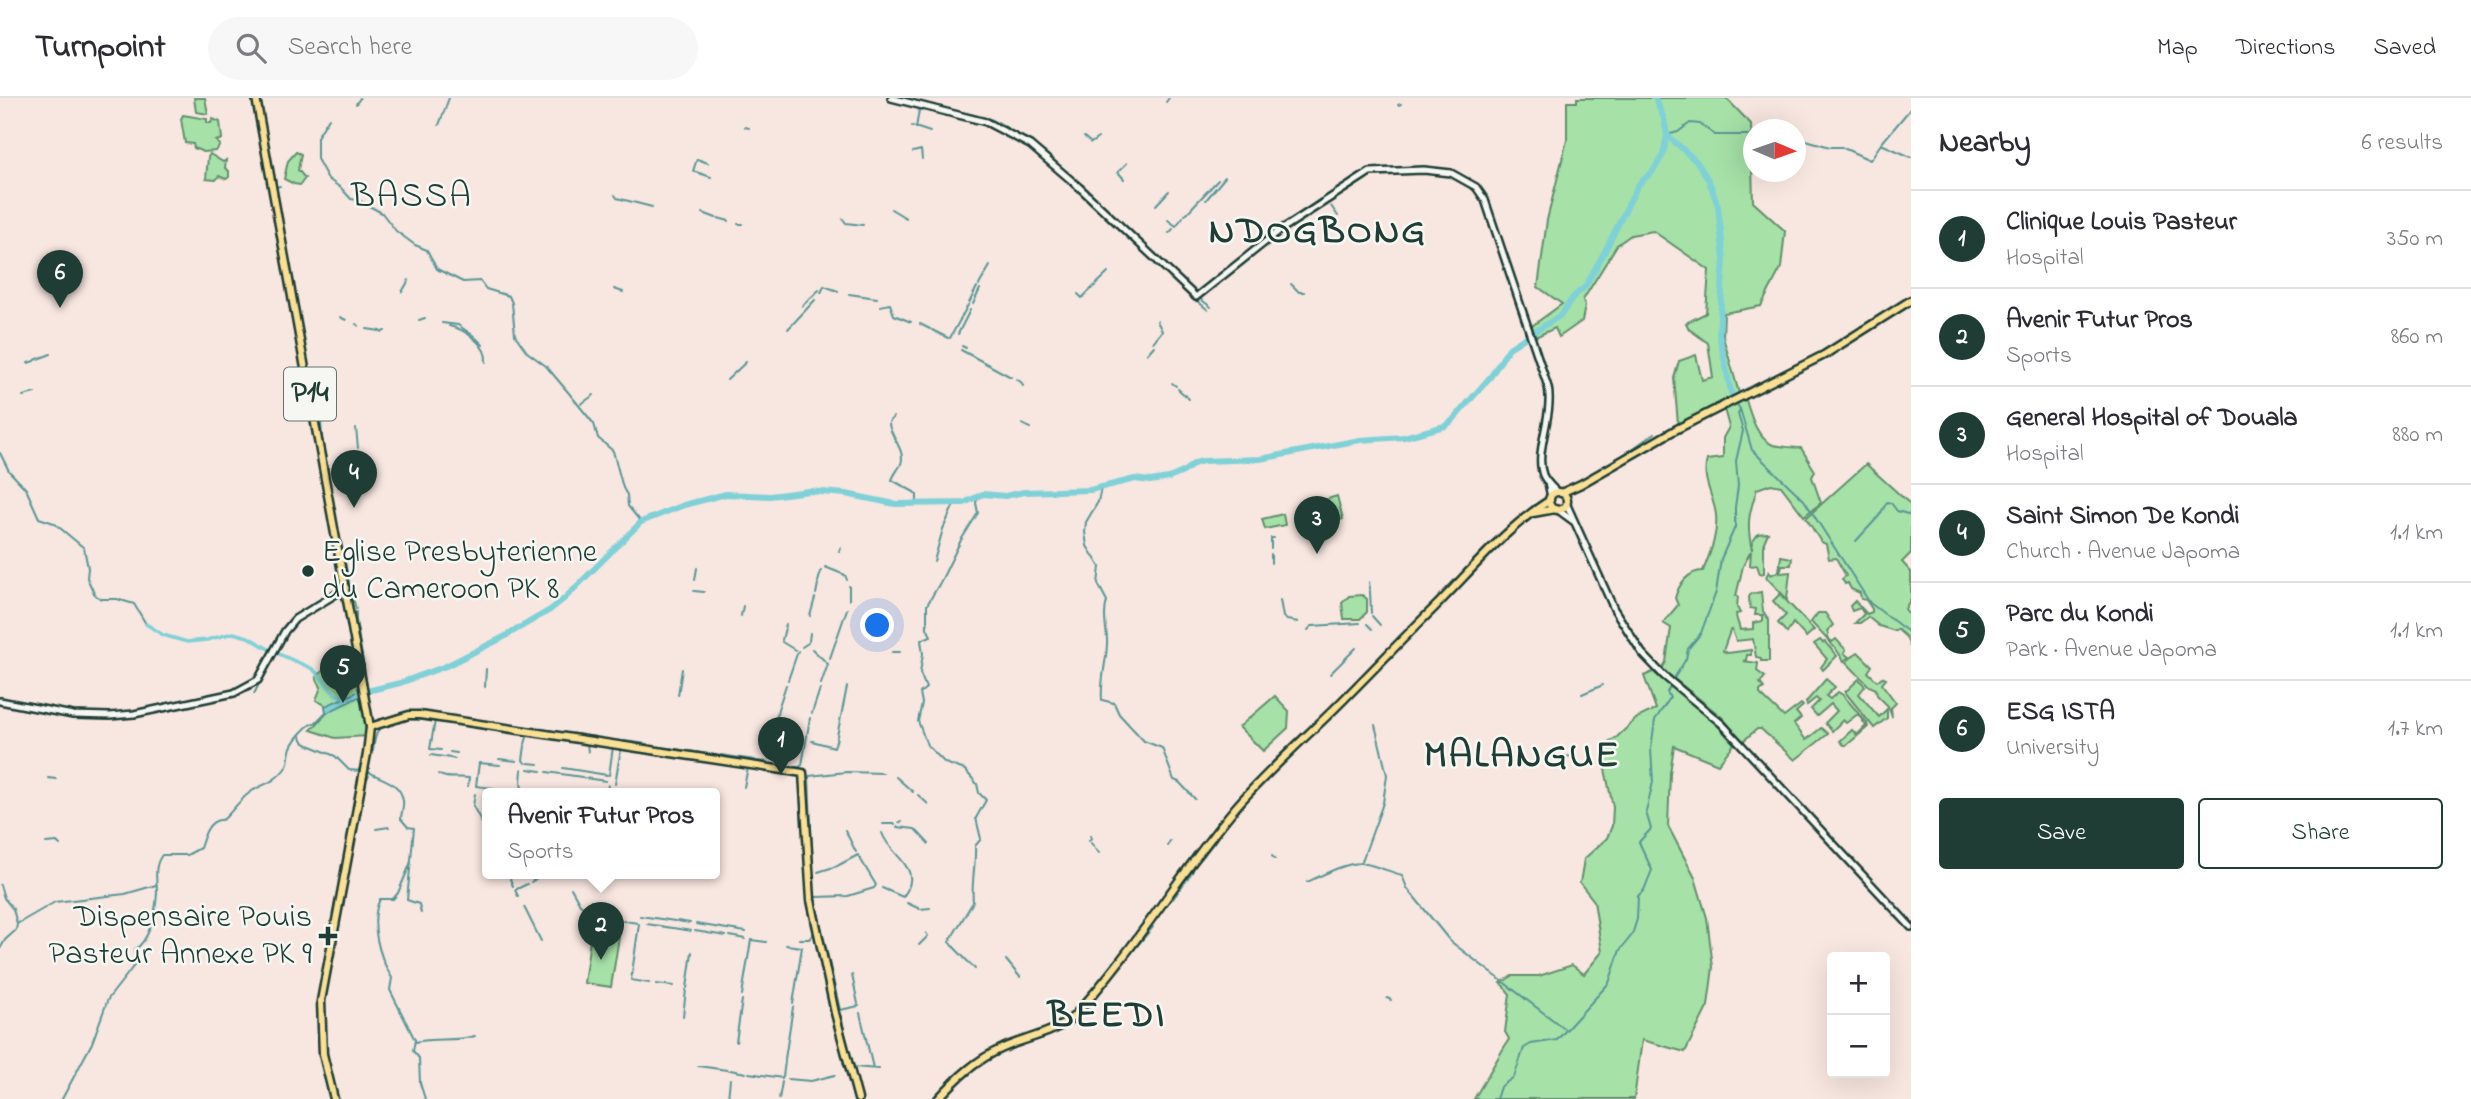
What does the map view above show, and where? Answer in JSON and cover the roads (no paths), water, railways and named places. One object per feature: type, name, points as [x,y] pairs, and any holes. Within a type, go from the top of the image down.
[{"type":"main road","name":"P14","points":[[256,98],[370,727],[321,1001],[323,1054],[334,1099]]},
{"type":"main road","points":[[891,98],[992,124],[1030,145],[1072,180],[1196,297],[1279,231],[1364,175],[1376,171],[1424,170],[1451,173],[1476,187],[1485,200],[1549,392],[1550,409],[1541,466],[1554,496],[1556,510],[1573,521]]},
{"type":"main road","points":[[938,1099],[974,1063],[1004,1047],[1059,1027],[1074,1016],[1151,922],[1194,861],[1262,777],[1329,715],[1403,636],[1531,513],[1554,496],[1581,484],[1675,430],[1824,355],[1911,300]]},
{"type":"main road","points":[[1531,513],[1556,510],[1567,503],[1581,484]]},
{"type":"main road","points":[[1554,496],[1567,503],[1573,521],[1624,626],[1642,653],[1664,676],[1722,724],[1911,927]]},
{"type":"main road","points":[[0,701],[73,715],[134,714],[241,690],[258,680],[285,631],[295,619],[346,588]]},
{"type":"main road","points":[[370,727],[409,715],[420,715],[803,773],[811,900],[835,1013],[858,1099]]},
{"type":"water","points":[[362,690],[363,695],[328,712],[315,723],[326,712],[325,706]]},
{"type":"waterway","points":[[356,104],[360,98]]},
{"type":"waterway","points":[[439,125],[449,98]]},
{"type":"waterway","points":[[903,98],[915,101]]},
{"type":"waterway","points":[[1166,102],[1169,98]]},
{"type":"waterway","points":[[359,693],[400,683],[446,666],[502,638],[565,598],[641,522],[684,505],[726,494],[770,496],[809,491],[846,494],[895,504],[964,503],[983,494],[1005,496],[1024,492],[1090,490],[1135,479],[1150,481],[1169,478],[1203,461],[1260,459],[1360,440],[1404,437],[1445,426],[1491,376],[1509,348],[1561,315],[1574,296],[1585,287],[1638,185],[1653,171],[1663,155],[1667,135],[1655,98]]},
{"type":"waterway","points":[[916,128],[921,107]]},
{"type":"waterway","points":[[1881,144],[1911,108]]},
{"type":"waterway","points":[[948,109],[965,113]]},
{"type":"waterway","points":[[966,113],[993,120]]},
{"type":"waterway","points":[[329,118],[317,137],[317,159],[328,179],[351,199],[382,213],[396,231],[427,250],[437,269],[463,282],[480,281],[486,289],[509,296],[515,335],[527,352],[546,366],[568,392],[594,424],[598,438],[613,451],[628,506],[641,522]]},
{"type":"waterway","points":[[998,122],[1041,150]]},
{"type":"waterway","points":[[1667,135],[1678,132],[1690,123],[1700,124],[1715,135],[1743,135]]},
{"type":"waterway","points":[[912,126],[930,132]]},
{"type":"waterway","points":[[745,127],[749,128]]},
{"type":"waterway","points":[[1667,135],[1697,162],[1709,181],[1718,206],[1724,259],[1719,334],[1732,397]]},
{"type":"waterway","points":[[1084,137],[1091,143],[1098,138]]},
{"type":"waterway","points":[[1806,140],[1830,147],[1841,147],[1870,160],[1881,144],[1911,157]]},
{"type":"waterway","points":[[913,152],[921,150],[922,159]]},
{"type":"waterway","points":[[1043,151],[1049,156]]},
{"type":"waterway","points":[[1051,158],[1074,179]]},
{"type":"waterway","points":[[708,163],[697,159],[693,171],[711,177]]},
{"type":"waterway","points":[[1124,179],[1118,172],[1127,163]]},
{"type":"waterway","points":[[1206,200],[1225,177]]},
{"type":"waterway","points":[[1185,215],[1218,180]]},
{"type":"waterway","points":[[268,184],[271,196]]},
{"type":"waterway","points":[[279,208],[276,187],[280,186]]},
{"type":"waterway","points":[[1156,205],[1169,191]]},
{"type":"waterway","points":[[615,195],[617,198],[652,207]]},
{"type":"waterway","points":[[1292,219],[1320,199]]},
{"type":"waterway","points":[[1331,206],[1338,216]]},
{"type":"waterway","points":[[279,209],[286,248]]},
{"type":"waterway","points":[[891,209],[906,218]]},
{"type":"waterway","points":[[703,213],[716,218]]},
{"type":"waterway","points":[[1168,220],[1176,226],[1183,217]]},
{"type":"waterway","points":[[718,218],[729,221]]},
{"type":"waterway","points":[[843,219],[846,223],[863,225]]},
{"type":"waterway","points":[[738,224],[743,224]]},
{"type":"waterway","points":[[1169,233],[1173,229]]},
{"type":"waterway","points":[[287,249],[291,271]]},
{"type":"waterway","points":[[979,285],[990,266]]},
{"type":"waterway","points":[[1082,298],[1108,273]]},
{"type":"waterway","points":[[402,292],[409,280]]},
{"type":"waterway","points":[[293,282],[294,289]]},
{"type":"waterway","points":[[1291,284],[1299,292],[1304,292]]},
{"type":"waterway","points":[[821,293],[824,286],[838,291]]},
{"type":"waterway","points":[[969,303],[977,287]]},
{"type":"waterway","points":[[614,289],[623,292]]},
{"type":"waterway","points":[[973,304],[980,289]]},
{"type":"waterway","points":[[802,306],[819,290]]},
{"type":"waterway","points":[[849,294],[877,298]]},
{"type":"waterway","points":[[1078,294],[1081,297]]},
{"type":"waterway","points":[[1199,298],[1211,307]]},
{"type":"waterway","points":[[788,329],[815,300]]},
{"type":"waterway","points":[[1196,300],[1208,310]]},
{"type":"waterway","points":[[880,306],[890,304],[894,315],[911,322]]},
{"type":"waterway","points":[[962,316],[968,305]]},
{"type":"waterway","points":[[958,334],[970,310]]},
{"type":"waterway","points":[[340,317],[346,320]]},
{"type":"waterway","points":[[419,320],[425,318]]},
{"type":"waterway","points":[[950,338],[961,318]]},
{"type":"waterway","points":[[1153,342],[1162,331],[1157,321]]},
{"type":"waterway","points":[[442,323],[458,325],[474,336]]},
{"type":"waterway","points":[[920,324],[930,329]]},
{"type":"waterway","points":[[449,326],[462,330],[474,339],[483,350],[486,362]]},
{"type":"waterway","points":[[367,329],[380,331]]},
{"type":"waterway","points":[[932,330],[948,338]]},
{"type":"waterway","points":[[476,338],[483,345]]},
{"type":"waterway","points":[[304,344],[307,360]]},
{"type":"waterway","points":[[962,346],[966,348]]},
{"type":"waterway","points":[[1147,354],[1154,346]]},
{"type":"waterway","points":[[961,350],[1011,377]]},
{"type":"waterway","points":[[35,360],[51,354]]},
{"type":"waterway","points":[[28,363],[34,361]]},
{"type":"waterway","points":[[307,362],[311,379]]},
{"type":"waterway","points":[[727,380],[746,362]]},
{"type":"waterway","points":[[1016,379],[1023,386]]},
{"type":"waterway","points":[[311,381],[315,400]]},
{"type":"waterway","points":[[1172,383],[1176,386]]},
{"type":"waterway","points":[[1178,389],[1189,399]]},
{"type":"waterway","points":[[23,396],[35,393]]},
{"type":"waterway","points":[[581,404],[594,395]]},
{"type":"waterway","points":[[1736,403],[1752,450],[1804,500],[1870,603],[1911,634]]},
{"type":"waterway","points":[[316,406],[321,421]]},
{"type":"waterway","points":[[1673,680],[1686,659],[1688,649],[1701,633],[1716,592],[1721,559],[1735,527],[1738,486],[1736,461],[1743,431],[1738,414],[1740,409]]},
{"type":"waterway","points":[[889,422],[893,417]]},
{"type":"waterway","points":[[321,422],[322,437]]},
{"type":"waterway","points":[[889,424],[902,459],[892,480],[914,492],[917,495],[917,505]]},
{"type":"waterway","points":[[1022,424],[1030,428]]},
{"type":"waterway","points":[[356,428],[358,448]]},
{"type":"waterway","points":[[1619,458],[1655,433]]},
{"type":"waterway","points":[[322,439],[323,446]]},
{"type":"waterway","points":[[0,453],[9,471],[26,489],[39,518],[54,523],[84,548],[87,578],[95,595],[101,599],[117,599],[134,604],[146,624]]},
{"type":"waterway","points":[[325,453],[329,477]]},
{"type":"waterway","points":[[1594,472],[1617,459]]},
{"type":"waterway","points":[[1101,488],[1098,502],[1086,522],[1085,532],[1087,546],[1100,567],[1098,584],[1107,601],[1107,646],[1102,700],[1114,703],[1119,714],[1144,741],[1162,748],[1174,780],[1195,799]]},
{"type":"waterway","points":[[975,969],[949,942],[973,902],[975,846],[981,839],[976,818],[986,800],[965,770],[945,763],[927,745],[918,721],[922,703],[920,693],[926,688],[920,673],[923,654],[921,640],[931,636],[927,628],[927,605],[978,513],[978,495]]},
{"type":"waterway","points":[[934,561],[943,529],[955,502]]},
{"type":"waterway","points":[[1856,541],[1879,516],[1887,502],[1897,511],[1911,515]]},
{"type":"waterway","points":[[1271,549],[1271,538],[1274,538]]},
{"type":"waterway","points":[[839,551],[841,547]]},
{"type":"waterway","points":[[1271,554],[1271,563]]},
{"type":"waterway","points":[[344,558],[349,583]]},
{"type":"waterway","points":[[825,567],[845,575],[847,580]]},
{"type":"waterway","points":[[695,580],[697,568]]},
{"type":"waterway","points":[[818,582],[821,571]]},
{"type":"waterway","points":[[1369,582],[1370,589]]},
{"type":"waterway","points":[[349,584],[356,609]]},
{"type":"waterway","points":[[816,594],[818,584]]},
{"type":"waterway","points":[[849,586],[849,600]]},
{"type":"waterway","points":[[694,591],[704,592]]},
{"type":"waterway","points":[[1370,591],[1371,613]]},
{"type":"waterway","points":[[810,616],[815,598]]},
{"type":"waterway","points":[[1280,600],[1283,617],[1298,622]]},
{"type":"waterway","points":[[741,616],[743,606]]},
{"type":"waterway","points":[[830,658],[847,609]]},
{"type":"waterway","points":[[356,612],[367,686]]},
{"type":"waterway","points":[[1372,616],[1380,625]]},
{"type":"waterway","points":[[1308,630],[1312,626],[1360,623]]},
{"type":"waterway","points":[[146,624],[163,635],[187,642],[233,633],[248,637],[313,669],[335,694],[346,698]]},
{"type":"waterway","points":[[782,640],[786,624]]},
{"type":"waterway","points":[[1367,624],[1372,629]]},
{"type":"waterway","points":[[809,641],[810,633]]},
{"type":"waterway","points":[[782,642],[795,650]]},
{"type":"waterway","points":[[802,647],[808,643]]},
{"type":"waterway","points":[[1330,674],[1356,648]]},
{"type":"waterway","points":[[812,649],[828,664],[821,684]]},
{"type":"waterway","points":[[788,680],[798,651]]},
{"type":"waterway","points":[[892,652],[900,652]]},
{"type":"waterway","points":[[260,682],[271,662]]},
{"type":"waterway","points":[[485,687],[486,669]]},
{"type":"waterway","points":[[678,695],[682,669]]},
{"type":"waterway","points":[[254,694],[259,684]]},
{"type":"waterway","points":[[243,691],[255,685]]},
{"type":"waterway","points":[[769,759],[778,709],[786,685]]},
{"type":"waterway","points":[[1582,694],[1603,685]]},
{"type":"waterway","points":[[1496,1099],[1500,1087],[1514,1077],[1524,1048],[1531,1044],[1557,1040],[1609,983],[1620,950],[1632,935],[1637,919],[1638,896],[1644,890],[1652,870],[1639,842],[1651,829],[1646,812],[1653,782],[1651,749],[1655,720],[1670,698],[1667,692],[1671,685]]},
{"type":"waterway","points":[[837,736],[847,687]]},
{"type":"waterway","points":[[812,713],[820,689]]},
{"type":"waterway","points":[[157,706],[190,700]]},
{"type":"waterway","points":[[387,718],[417,711]]},
{"type":"waterway","points":[[422,711],[444,715]]},
{"type":"waterway","points":[[75,718],[85,718]]},
{"type":"waterway","points":[[468,718],[476,719]]},
{"type":"waterway","points":[[790,766],[802,765],[810,718]]},
{"type":"waterway","points":[[405,719],[428,720]]},
{"type":"waterway","points":[[373,751],[379,730],[400,721]]},
{"type":"waterway","points":[[441,750],[430,749],[435,721],[454,724]]},
{"type":"waterway","points":[[484,721],[596,737]]},
{"type":"waterway","points":[[62,1099],[92,1043],[108,999],[136,963],[134,950],[144,940],[154,917],[156,869],[162,855],[187,855],[200,848],[205,833],[213,823],[223,820],[248,794],[275,779],[284,770],[293,744],[303,731],[314,723]]},
{"type":"waterway","points":[[456,724],[465,725]]},
{"type":"waterway","points":[[1362,861],[1383,803],[1387,775],[1375,725]]},
{"type":"waterway","points":[[474,726],[499,730]]},
{"type":"waterway","points":[[525,744],[528,734]]},
{"type":"waterway","points":[[300,735],[304,743],[335,756],[349,770],[361,771]]},
{"type":"waterway","points":[[812,741],[834,747],[837,738]]},
{"type":"waterway","points":[[624,741],[647,744]]},
{"type":"waterway","points":[[587,744],[588,752]]},
{"type":"waterway","points":[[525,746],[525,763]]},
{"type":"waterway","points":[[609,775],[611,747]]},
{"type":"waterway","points":[[615,784],[621,748]]},
{"type":"waterway","points":[[668,748],[716,755]]},
{"type":"waterway","points":[[450,752],[457,753]]},
{"type":"waterway","points":[[431,755],[444,757]]},
{"type":"waterway","points":[[721,755],[755,760]]},
{"type":"waterway","points":[[359,770],[363,756]]},
{"type":"waterway","points":[[1557,758],[1571,756]]},
{"type":"waterway","points":[[445,757],[455,759]]},
{"type":"waterway","points":[[499,759],[517,761]]},
{"type":"waterway","points":[[756,761],[768,762]]},
{"type":"waterway","points":[[493,788],[476,786],[479,763],[500,765]]},
{"type":"waterway","points":[[528,763],[538,764]]},
{"type":"waterway","points":[[744,787],[748,767]]},
{"type":"waterway","points":[[563,768],[607,775]]},
{"type":"waterway","points":[[522,769],[522,788]]},
{"type":"waterway","points":[[528,769],[541,771]]},
{"type":"waterway","points":[[369,772],[390,782],[399,790],[403,803],[401,819],[408,827],[414,828],[407,900],[419,904],[421,913]]},
{"type":"waterway","points":[[547,772],[582,777]]},
{"type":"waterway","points":[[811,826],[809,776],[847,772],[883,773]]},
{"type":"waterway","points":[[358,774],[360,780]]},
{"type":"waterway","points":[[438,774],[469,778],[468,786]]},
{"type":"waterway","points":[[360,809],[365,781],[369,776]]},
{"type":"waterway","points":[[896,777],[913,792]]},
{"type":"waterway","points":[[48,778],[56,779]]},
{"type":"waterway","points":[[584,778],[606,781]]},
{"type":"waterway","points":[[475,794],[473,806],[482,823]]},
{"type":"waterway","points":[[918,795],[928,804]]},
{"type":"waterway","points":[[358,823],[359,812]]},
{"type":"waterway","points":[[883,824],[895,824]]},
{"type":"waterway","points":[[351,856],[357,825]]},
{"type":"waterway","points":[[376,829],[389,827]]},
{"type":"waterway","points":[[897,827],[915,829],[929,844]]},
{"type":"waterway","points":[[811,830],[813,869]]},
{"type":"waterway","points":[[845,830],[856,852]]},
{"type":"waterway","points":[[882,833],[904,863],[910,878],[909,887],[903,897],[882,888]]},
{"type":"waterway","points":[[1089,841],[1090,835]]},
{"type":"waterway","points":[[1213,844],[1219,835]]},
{"type":"waterway","points":[[345,856],[349,836]]},
{"type":"waterway","points":[[1167,846],[1170,841]]},
{"type":"waterway","points":[[46,843],[57,842],[60,845]]},
{"type":"waterway","points":[[1091,843],[1095,848]]},
{"type":"waterway","points":[[1201,859],[1212,845]]},
{"type":"waterway","points":[[1096,849],[1099,853]]},
{"type":"waterway","points":[[816,897],[848,896],[876,885],[858,855],[818,872]]},
{"type":"waterway","points":[[1272,856],[1275,859]]},
{"type":"waterway","points":[[343,868],[344,859]]},
{"type":"waterway","points":[[805,861],[806,874]]},
{"type":"waterway","points":[[411,862],[393,899],[380,899],[375,918],[380,950],[392,978],[390,990],[415,1040],[413,1051],[419,1058],[420,1083],[425,1099]]},
{"type":"waterway","points":[[1307,882],[1360,863],[1402,875],[1407,888],[1450,941],[1566,1030]]},
{"type":"waterway","points":[[1180,889],[1193,871]]},
{"type":"waterway","points":[[813,872],[814,886]]},
{"type":"waterway","points":[[806,876],[807,895]]},
{"type":"waterway","points":[[510,879],[513,886]]},
{"type":"waterway","points":[[531,882],[536,879]]},
{"type":"waterway","points":[[593,884],[594,879]]},
{"type":"waterway","points":[[339,886],[340,880]]},
{"type":"waterway","points":[[518,896],[515,890],[527,884]]},
{"type":"waterway","points":[[0,885],[4,898],[13,909],[17,924],[16,930],[0,949]]},
{"type":"waterway","points":[[17,924],[55,902],[125,894],[156,885]]},
{"type":"waterway","points":[[571,888],[580,904],[587,909]]},
{"type":"waterway","points":[[337,897],[338,890]]},
{"type":"waterway","points":[[589,910],[591,900]]},
{"type":"waterway","points":[[907,903],[920,909],[930,908]]},
{"type":"waterway","points":[[809,904],[812,927]]},
{"type":"waterway","points":[[524,907],[541,941]]},
{"type":"waterway","points":[[818,913],[840,1010],[859,1006]]},
{"type":"waterway","points":[[332,922],[333,915]]},
{"type":"waterway","points":[[591,928],[592,916],[624,921]]},
{"type":"waterway","points":[[640,916],[675,921]]},
{"type":"waterway","points":[[626,921],[637,923]]},
{"type":"waterway","points":[[677,921],[690,923]]},
{"type":"waterway","points":[[639,924],[631,980],[649,983]]},
{"type":"waterway","points":[[647,924],[672,928]]},
{"type":"waterway","points":[[696,924],[746,932]]},
{"type":"waterway","points":[[1121,965],[1153,927]]},
{"type":"waterway","points":[[673,928],[691,931]]},
{"type":"waterway","points":[[695,931],[726,936]]},
{"type":"waterway","points":[[799,939],[809,939],[815,932]]},
{"type":"waterway","points":[[919,945],[928,936],[926,933]]},
{"type":"waterway","points":[[730,936],[745,939]]},
{"type":"waterway","points":[[742,995],[751,940],[766,942]]},
{"type":"waterway","points":[[786,945],[802,947],[800,959]]},
{"type":"waterway","points":[[326,956],[327,947]]},
{"type":"waterway","points":[[687,988],[692,952]]},
{"type":"waterway","points":[[793,1004],[800,960]]},
{"type":"waterway","points":[[1006,960],[1020,977]]},
{"type":"waterway","points":[[321,976],[324,964]]},
{"type":"waterway","points":[[852,975],[858,1004]]},
{"type":"waterway","points":[[656,984],[674,986]]},
{"type":"waterway","points":[[320,985],[320,992]]},
{"type":"waterway","points":[[683,1016],[686,990]]},
{"type":"waterway","points":[[1387,998],[1391,1000]]},
{"type":"waterway","points":[[325,999],[325,1004]]},
{"type":"waterway","points":[[736,1042],[742,1000]]},
{"type":"waterway","points":[[785,1059],[793,1007]]},
{"type":"waterway","points":[[860,1013],[873,1068]]},
{"type":"waterway","points":[[841,1016],[850,1056]]},
{"type":"waterway","points":[[318,1020],[318,1033]]},
{"type":"waterway","points":[[319,1035],[320,1048]]},
{"type":"waterway","points":[[415,1042],[475,1036]]},
{"type":"waterway","points":[[838,1036],[840,1045]]},
{"type":"waterway","points":[[326,1047],[330,1070]]},
{"type":"waterway","points":[[842,1055],[844,1066]]},
{"type":"waterway","points":[[783,1077],[785,1061]]},
{"type":"waterway","points":[[698,1066],[727,1070]]},
{"type":"waterway","points":[[853,1067],[879,1069]]},
{"type":"waterway","points":[[730,1070],[746,1073]]},
{"type":"waterway","points":[[749,1073],[782,1078]]},
{"type":"waterway","points":[[788,1079],[811,1081],[835,1075]]},
{"type":"waterway","points":[[728,1099],[730,1079]]},
{"type":"waterway","points":[[779,1099],[782,1082]]},
{"type":"waterway","points":[[858,1088],[862,1099]]},
{"type":"waterway","points":[[336,1092],[337,1096]]},
{"type":"place","name":"ESG ISTA","points":[[60,308]]},
{"type":"place","name":"Saint Simon De Kondi","points":[[354,508]]},
{"type":"place","name":"General Hospital of Douala","points":[[1317,554]]},
{"type":"place","name":"Eglise Presbyterienne du Cameroon PK 8","points":[[308,571]]},
{"type":"place","name":"Parc du Kondi","points":[[343,703]]},
{"type":"place","name":"Clinique Louis Pasteur","points":[[781,775]]},
{"type":"place","name":"Dispensaire Pouis Pasteur Annexe PK 9","points":[[328,936]]},
{"type":"place","name":"Avenir Futur Pros","points":[[601,960]]},
{"type":"district","name":"BASSA","points":[[412,197]]},
{"type":"district","name":"NDOGBONG","points":[[1318,233]]},
{"type":"district","name":"MALANGUE","points":[[1522,757]]},
{"type":"district","name":"BEEDI","points":[[1107,1017]]}]
